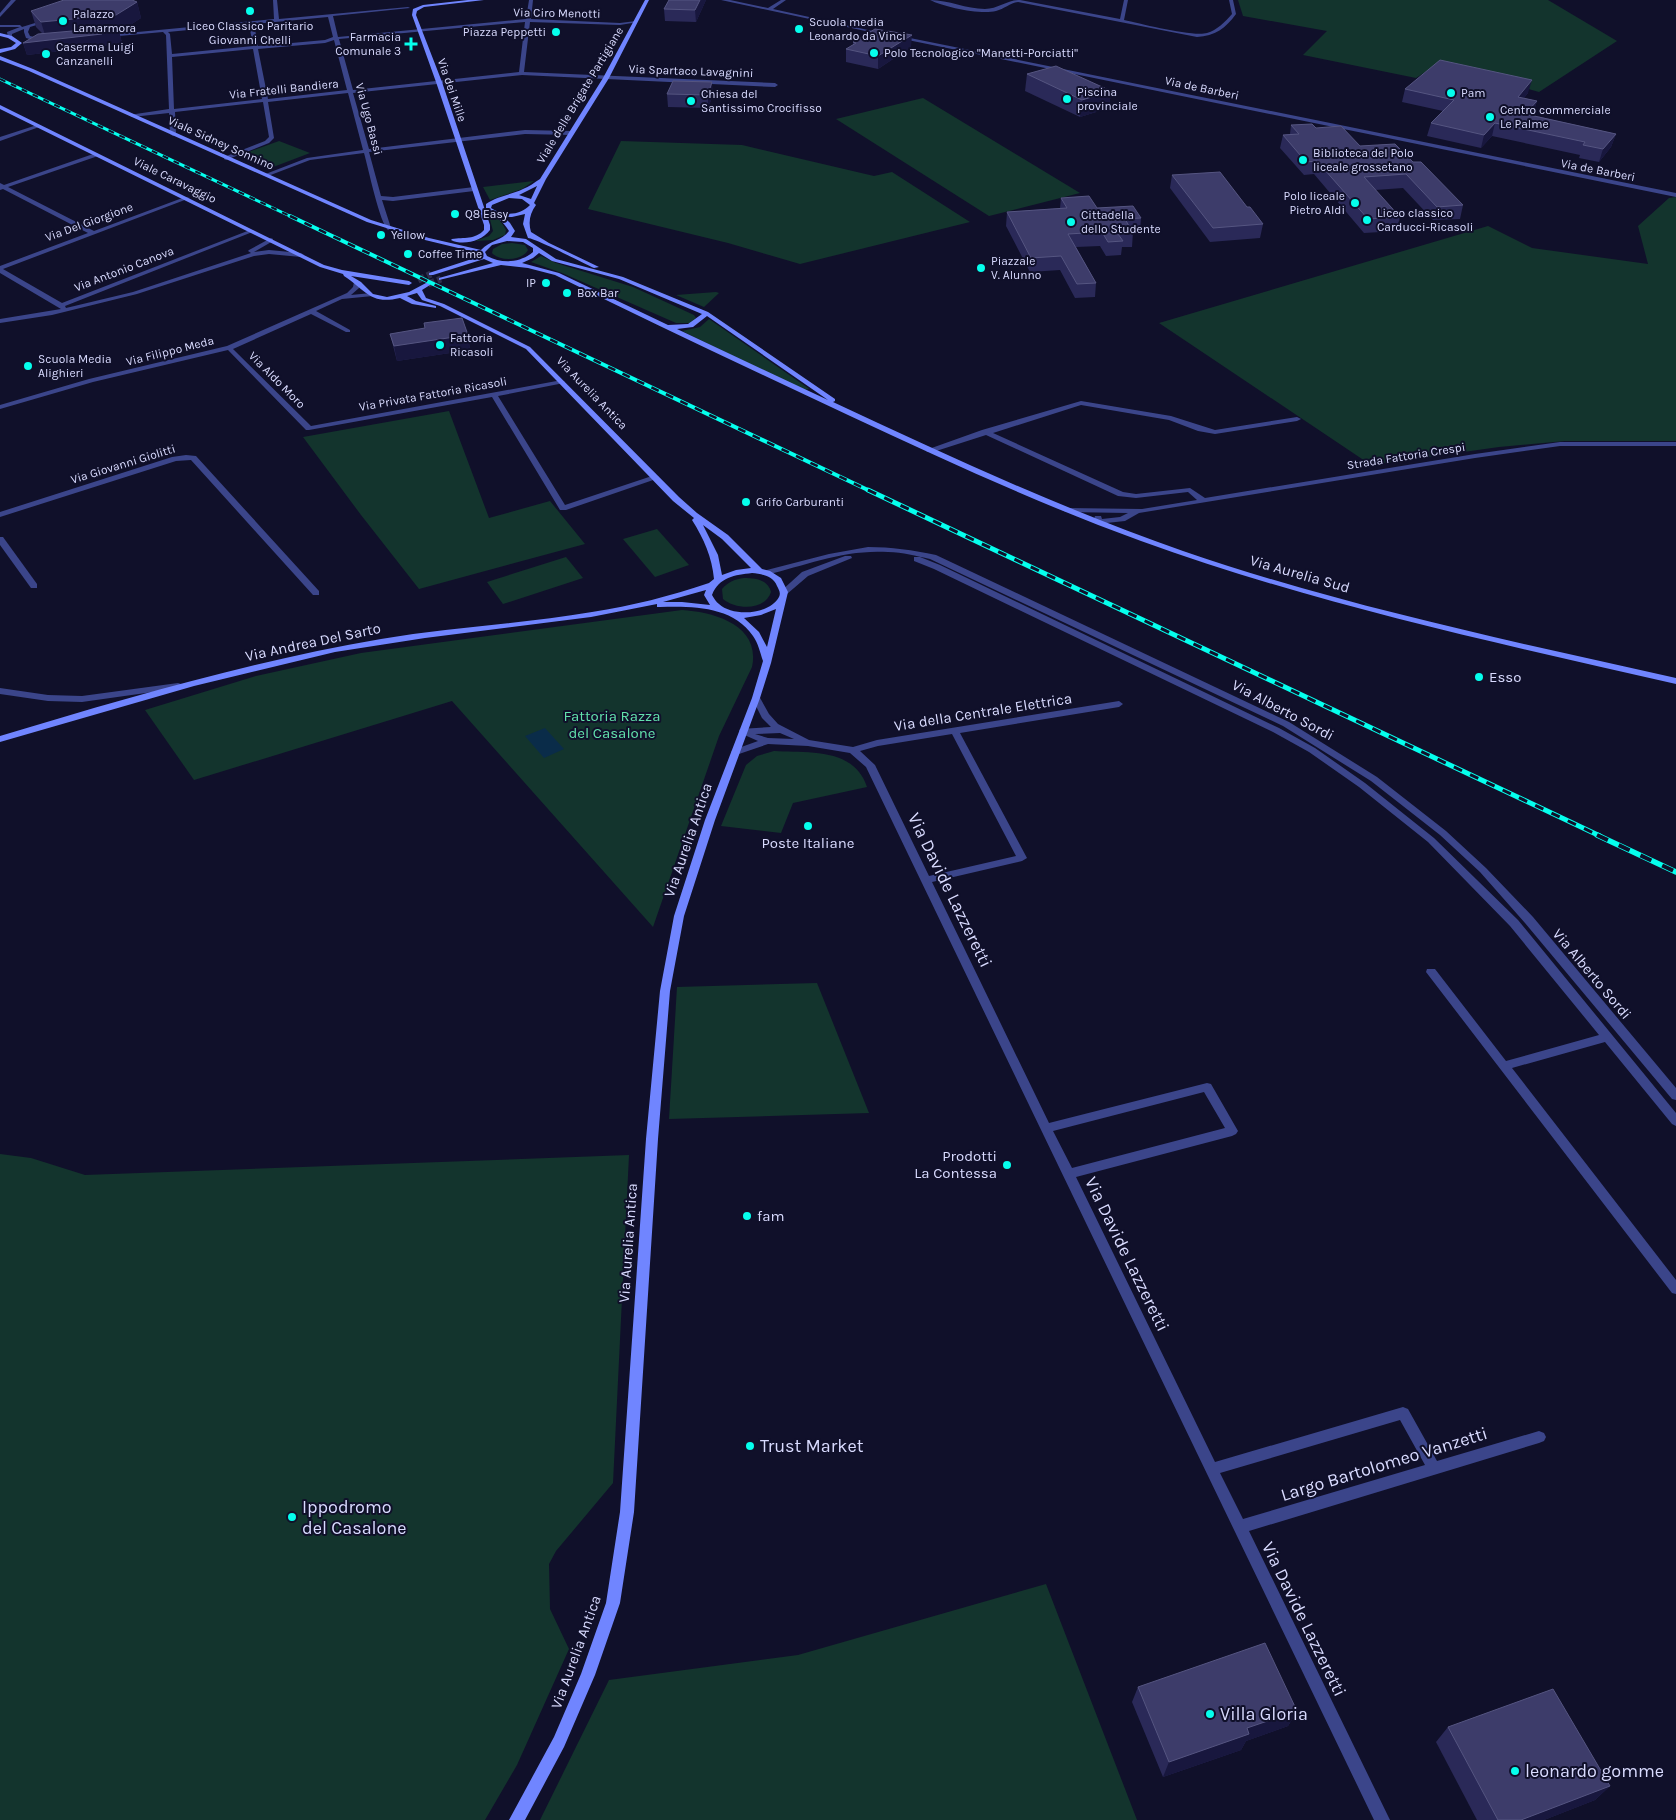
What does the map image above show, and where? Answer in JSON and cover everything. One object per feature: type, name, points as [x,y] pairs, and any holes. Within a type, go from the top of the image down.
[{"type":"main road","points":[[414,16],[415,10],[422,6],[482,0]]},
{"type":"main road","name":"Viale delle Brigate Partigiane","points":[[529,210],[532,208],[532,202],[542,180],[606,78],[647,0]]},
{"type":"main road","name":"Via dei Mille","points":[[414,16],[439,82],[474,190],[489,204],[490,211],[508,224],[512,231],[508,237],[502,240]]},
{"type":"main road","points":[[0,34],[10,37],[18,43],[8,50],[0,51]]},
{"type":"main road","name":"Viale Sidney Sonnino","points":[[18,43],[14,55],[30,70]]},
{"type":"main road","name":"Viale Sidney Sonnino","points":[[0,58],[332,206],[388,228],[483,254],[490,261],[529,266],[557,274],[863,419]]},
{"type":"main road","name":"Viale Caravaggio","points":[[0,108],[322,266],[341,272],[409,283]]},
{"type":"main road","points":[[489,204],[495,200],[510,197],[527,190],[542,180]]},
{"type":"main road","points":[[454,240],[482,236],[487,230],[474,190]]},
{"type":"main road","points":[[510,197],[524,198],[532,202]]},
{"type":"main road","points":[[498,215],[518,214],[529,210]]},
{"type":"main road","points":[[529,210],[526,224],[529,233],[535,246],[546,257],[608,274],[651,289],[706,313],[863,419]]},
{"type":"main road","name":"Viale Sidney Sonnino","points":[[405,232],[479,243],[494,242]]},
{"type":"main road","points":[[529,233],[608,274]]},
{"type":"main road","points":[[431,274],[472,262],[483,254],[485,248],[494,242],[519,239],[535,246]]},
{"type":"main road","points":[[441,279],[531,257],[535,246]]},
{"type":"main road","points":[[449,269],[470,257],[469,253],[461,248]]},
{"type":"main road","name":"Viale Caravaggio","points":[[341,272],[358,282],[371,295]]},
{"type":"main road","points":[[402,296],[402,288],[418,280]]},
{"type":"main road","points":[[371,295],[387,299],[402,296],[428,284]]},
{"type":"main road","name":"Via Aurelia Antica","points":[[419,289],[424,299],[454,311],[528,348],[655,478],[694,515],[725,536],[763,573],[779,581],[782,596],[767,663],[756,698],[710,820],[679,916],[665,991],[647,1206],[626,1512],[613,1603],[588,1675],[559,1742],[517,1820]]},
{"type":"main road","name":"Via Aurelia Antica","points":[[402,296],[414,303],[454,311]]},
{"type":"main road","points":[[665,325],[684,327],[692,325],[706,313]]},
{"type":"main road","name":"Via Aurelia Sud","points":[[863,419],[1066,510],[1216,565],[1404,617],[1676,681]]},
{"type":"main road","name":"Via Aurelia Antica","points":[[694,515],[711,544],[717,562],[715,582],[709,592],[710,599],[718,608]]},
{"type":"main road","points":[[715,582],[738,571],[763,573]]},
{"type":"main road","name":"Via Andrea Del Sarto","points":[[639,606],[715,582]]},
{"type":"main road","points":[[728,612],[745,615],[762,612],[775,606],[782,596]]},
{"type":"main road","name":"Via Andrea Del Sarto","points":[[0,739],[184,685],[316,654],[384,641],[639,606],[682,604],[718,608]]},
{"type":"main road","points":[[718,608],[750,626],[761,641],[767,663]]},
{"type":"street","points":[[0,6],[5,0]]},
{"type":"street","points":[[0,16],[14,0]]},
{"type":"street","points":[[275,0],[277,20]]},
{"type":"street","points":[[522,73],[531,0]]},
{"type":"street","name":"Via de Barberi","points":[[723,0],[933,45],[1676,195]]},
{"type":"street","points":[[770,10],[784,0]]},
{"type":"street","points":[[932,0],[987,11],[996,10],[1010,2],[1018,2],[1189,36],[1208,36],[1227,23],[1234,14],[1230,0]]},
{"type":"street","points":[[1120,22],[1123,19],[1126,0]]},
{"type":"street","name":"Via dei Mille","points":[[330,15],[409,5],[414,16]]},
{"type":"street","points":[[105,36],[330,15]]},
{"type":"street","name":"Via Ugo Bassi","points":[[330,15],[378,198],[388,228]]},
{"type":"street","points":[[10,37],[9,33],[53,18]]},
{"type":"street","name":"Via Ciro Menotti","points":[[168,56],[528,20],[620,24],[636,22]]},
{"type":"street","points":[[226,158],[270,140],[272,136],[251,22]]},
{"type":"street","points":[[0,26],[31,25]]},
{"type":"street","points":[[18,43],[54,41],[30,38],[26,32],[31,25]]},
{"type":"street","points":[[164,31],[168,34],[173,134]]},
{"type":"street","name":"Via Spartaco Lavagnini","points":[[522,73],[775,85]]},
{"type":"street","name":"Via Fratelli Bandiera","points":[[132,116],[522,73]]},
{"type":"street","points":[[0,139],[39,126]]},
{"type":"street","points":[[266,175],[309,159],[366,151],[524,132],[571,133]]},
{"type":"street","points":[[1,187],[96,154]]},
{"type":"street","points":[[1,187],[93,233]]},
{"type":"street","points":[[378,198],[389,200],[474,190]]},
{"type":"street","name":"Via Del Giorgione","points":[[0,269],[186,198]]},
{"type":"street","name":"Via Antonio Canova","points":[[0,316],[63,308],[252,230]]},
{"type":"street","name":"Via Antonio Canova","points":[[0,321],[135,293],[232,260],[272,240]]},
{"type":"street","name":"Via Antonio Canova","points":[[232,260],[269,252],[301,255]]},
{"type":"street","points":[[0,269],[63,308]]},
{"type":"street","points":[[338,299],[353,291],[358,282]]},
{"type":"street","points":[[338,299],[371,295]]},
{"type":"street","name":"Via Filippo Meda","points":[[0,407],[91,380],[230,348],[338,299]]},
{"type":"street","points":[[311,311],[348,331]]},
{"type":"street","name":"Via Aldo Moro","points":[[230,348],[309,428]]},
{"type":"street","name":"Via Privata Fattoria Ricasoli","points":[[309,428],[562,382]]},
{"type":"street","points":[[494,395],[562,508],[655,478]]},
{"type":"street","points":[[930,450],[1082,403],[1171,418],[1215,432],[1297,419]]},
{"type":"street","points":[[985,432],[1121,494],[1136,496],[1190,490],[1203,501]]},
{"type":"street","name":"Strada Fattoria Crespi","points":[[1066,510],[1142,511],[1542,446],[1582,443],[1676,444]]},
{"type":"street","name":"Via Giovanni Giolitti","points":[[0,515],[175,459],[193,458],[316,593]]},
{"type":"street","name":"Strada Fattoria Crespi","points":[[1097,522],[1122,519],[1142,511]]},
{"type":"street","points":[[1097,522],[1100,516],[1109,512]]},
{"type":"street","points":[[1122,519],[1121,526],[1124,532]]},
{"type":"street","points":[[0,539],[34,586]]},
{"type":"street","name":"Via Alberto Sordi","points":[[763,573],[862,549],[894,549],[933,557],[1286,724],[1374,779],[1443,833],[1483,870],[1529,920],[1676,1096]]},
{"type":"street","name":"Via Alberto Sordi","points":[[782,596],[804,574],[849,558],[881,554],[916,559],[937,567],[1276,730],[1312,750],[1362,785],[1431,840],[1514,923],[1676,1121]]},
{"type":"street","points":[[0,691],[48,698],[82,699],[184,685]]},
{"type":"street","points":[[756,698],[764,716],[781,730],[808,743]]},
{"type":"street","name":"Via della Centrale Elettrica","points":[[852,750],[877,744],[1119,704]]},
{"type":"street","points":[[744,731],[781,730]]},
{"type":"street","points":[[744,731],[768,742],[808,743],[852,750]]},
{"type":"street","points":[[926,880],[1022,858],[955,732]]},
{"type":"street","points":[[736,752],[768,742]]},
{"type":"street","name":"Via Davide Lazzeretti","points":[[852,750],[870,766],[1382,1820]]},
{"type":"street","points":[[1430,972],[1676,1290]]},
{"type":"street","points":[[1504,1066],[1607,1037]]},
{"type":"street","points":[[1046,1128],[1207,1087],[1232,1131],[1068,1174]]},
{"type":"street","points":[[1212,1469],[1402,1413],[1434,1469]]},
{"type":"street","name":"Largo Bartolomeo Vanzetti","points":[[1240,1527],[1538,1437]]},
{"type":"green space","points":[[1238,0],[1548,0],[1617,41],[1539,92],[1439,63],[1416,78],[1303,55],[1327,31],[1243,16]]},
{"type":"green space","points":[[923,98],[1080,193],[989,216],[836,119]]},
{"type":"green space","points":[[279,141],[310,153],[268,169],[237,156]]},
{"type":"green space","points":[[621,141],[742,145],[874,176],[892,172],[970,222],[800,264],[728,243],[588,209]]},
{"type":"green space","points":[[534,181],[522,189],[490,200],[483,187]]},
{"type":"green space","points":[[1676,197],[1676,441],[1565,441],[1499,447],[1371,465],[1159,323],[1488,226],[1532,248],[1648,264],[1638,226],[1669,198]]},
{"type":"green space","points":[[489,216],[499,220],[506,230],[505,235],[493,240],[475,241],[489,236],[493,231]]},
{"type":"green space","points":[[502,244],[525,245],[528,250],[525,254],[511,259],[500,258],[492,253],[493,249]]},
{"type":"green space","points":[[541,256],[556,263],[633,287],[694,315],[696,318],[690,323],[676,323],[562,273],[531,262]]},
{"type":"green space","points":[[719,293],[704,307],[676,295]]},
{"type":"green space","points":[[709,319],[809,389],[803,390],[682,331],[700,327]]},
{"type":"green space","points":[[449,411],[489,518],[550,501],[585,544],[419,589],[303,437]]},
{"type":"green space","points":[[657,529],[689,565],[655,577],[623,539]]},
{"type":"green space","points":[[566,557],[583,578],[503,604],[487,582]]},
{"type":"green space","points":[[744,578],[757,579],[767,585],[771,592],[763,603],[742,607],[723,599],[722,589],[724,587],[732,581]]},
{"type":"green space","name":"Fattoria Razza del Casalone","points":[[682,610],[695,611],[721,618],[742,631],[749,641],[753,653],[752,667],[719,736],[653,927],[452,701],[194,780],[145,710],[256,676],[361,653]]},
{"type":"green space","points":[[774,751],[814,753],[841,759],[852,765],[861,774],[867,787],[793,803],[781,833],[721,826],[746,765],[757,756]]},
{"type":"green space","points":[[817,983],[869,1113],[669,1119],[677,987]]},
{"type":"green space","name":"Ippodromo del Casalone","points":[[0,1154],[31,1158],[85,1175],[629,1155],[613,1483],[556,1551],[549,1564],[550,1609],[569,1649],[517,1765],[485,1820],[0,1820]]},
{"type":"green space","points":[[1046,1584],[1137,1820],[540,1820],[609,1680],[798,1655]]},
{"type":"water","points":[[545,728],[564,749],[544,758],[525,736]]},
{"type":"building","points":[[64,0],[132,0],[137,2],[116,15],[41,22],[31,11]]},
{"type":"building","points":[[669,0],[700,0],[695,10],[664,9]]},
{"type":"building","points":[[118,27],[118,31],[103,32],[102,34],[23,43],[38,34]]},
{"type":"building","points":[[875,29],[912,35],[878,56],[846,49],[856,43],[853,42]]},
{"type":"building","points":[[1440,60],[1532,80],[1518,97],[1537,101],[1525,114],[1616,134],[1603,149],[1583,145],[1585,142],[1495,123],[1484,135],[1431,123],[1454,100],[1405,89]]},
{"type":"building","points":[[1056,66],[1111,91],[1082,100],[1027,74]]},
{"type":"building","points":[[673,81],[712,82],[708,95],[667,94]]},
{"type":"building","points":[[1312,124],[1316,128],[1341,126],[1360,146],[1395,144],[1413,162],[1421,162],[1463,205],[1437,207],[1406,174],[1364,177],[1400,217],[1368,219],[1317,161],[1306,162],[1283,135],[1299,134],[1291,125]]},
{"type":"building","points":[[1220,172],[1263,224],[1213,228],[1172,175]]},
{"type":"building","points":[[1089,196],[1097,208],[1133,206],[1141,218],[1125,219],[1133,233],[1118,234],[1123,241],[1108,242],[1102,232],[1068,234],[1096,283],[1077,284],[1061,256],[1031,258],[1007,212],[1067,208],[1061,198]]},
{"type":"building","points":[[462,318],[468,335],[394,346],[390,334],[425,328],[424,323]]},
{"type":"building","name":"Villa Gloria","points":[[1265,1643],[1297,1711],[1247,1728],[1249,1734],[1169,1762],[1138,1687]]},
{"type":"building","name":"leonardo gomme","points":[[1553,1689],[1610,1786],[1521,1820],[1498,1820],[1448,1727]]},
{"type":"tunnel","points":[[418,280],[431,274]]},
{"type":"tunnel","points":[[428,284],[441,279]]},
{"type":"railway","points":[[0,79],[292,217]]},
{"type":"railway","points":[[290,216],[870,491]]},
{"type":"railway","points":[[868,490],[1600,836]]},
{"type":"railway","points":[[1597,835],[1676,872]]},
{"type":"place","name":"Liceo Classico Paritario Giovanni Chelli","points":[[250,11]]},
{"type":"place","name":"Palazzo Lamarmora","points":[[63,21]]},
{"type":"place","name":"Scuola media Leonardo da Vinci","points":[[799,29]]},
{"type":"place","name":"Piazza Peppetti","points":[[556,32]]},
{"type":"place","name":"Farmacia Comunale 3","points":[[411,44]]},
{"type":"place","name":"Polo Tecnologico \"Manetti-Porciatti\"","points":[[874,53]]},
{"type":"place","name":"Caserma Luigi Canzanelli","points":[[46,54]]},
{"type":"place","name":"Pam","points":[[1451,93]]},
{"type":"place","name":"Piscina provinciale","points":[[1067,99]]},
{"type":"place","name":"Chiesa del Santissimo Crocifisso","points":[[691,101]]},
{"type":"place","name":"Centro commerciale Le Palme","points":[[1490,117]]},
{"type":"place","name":"Biblioteca del Polo liceale grossetano","points":[[1303,160]]},
{"type":"place","name":"Polo liceale Pietro Aldi","points":[[1355,203]]},
{"type":"place","name":"Q8 Easy","points":[[455,214]]},
{"type":"place","name":"Liceo classico Carducci-Ricasoli","points":[[1367,220]]},
{"type":"place","name":"Cittadella dello Studente","points":[[1071,222]]},
{"type":"place","name":"Yellow","points":[[381,235]]},
{"type":"place","name":"Coffee Time","points":[[408,254]]},
{"type":"place","name":"Piazzale V. Alunno","points":[[981,268]]},
{"type":"place","name":"IP","points":[[546,283]]},
{"type":"place","name":"Box Bar","points":[[567,293]]},
{"type":"place","name":"Fattoria Ricasoli","points":[[440,345]]},
{"type":"place","name":"Scuola Media Alighieri","points":[[28,366]]},
{"type":"place","name":"Grifo Carburanti","points":[[746,502]]},
{"type":"place","name":"Esso","points":[[1479,677]]},
{"type":"place","name":"Poste Italiane","points":[[808,826]]},
{"type":"place","name":"Prodotti La Contessa","points":[[1007,1165]]},
{"type":"place","name":"fam","points":[[747,1216]]},
{"type":"place","name":"Trust Market","points":[[750,1446]]},
{"type":"place","name":"Ippodromo del Casalone","points":[[292,1517]]},
{"type":"place","name":"Villa Gloria","points":[[1210,1714]]},
{"type":"place","name":"leonardo gomme","points":[[1515,1771]]}]
